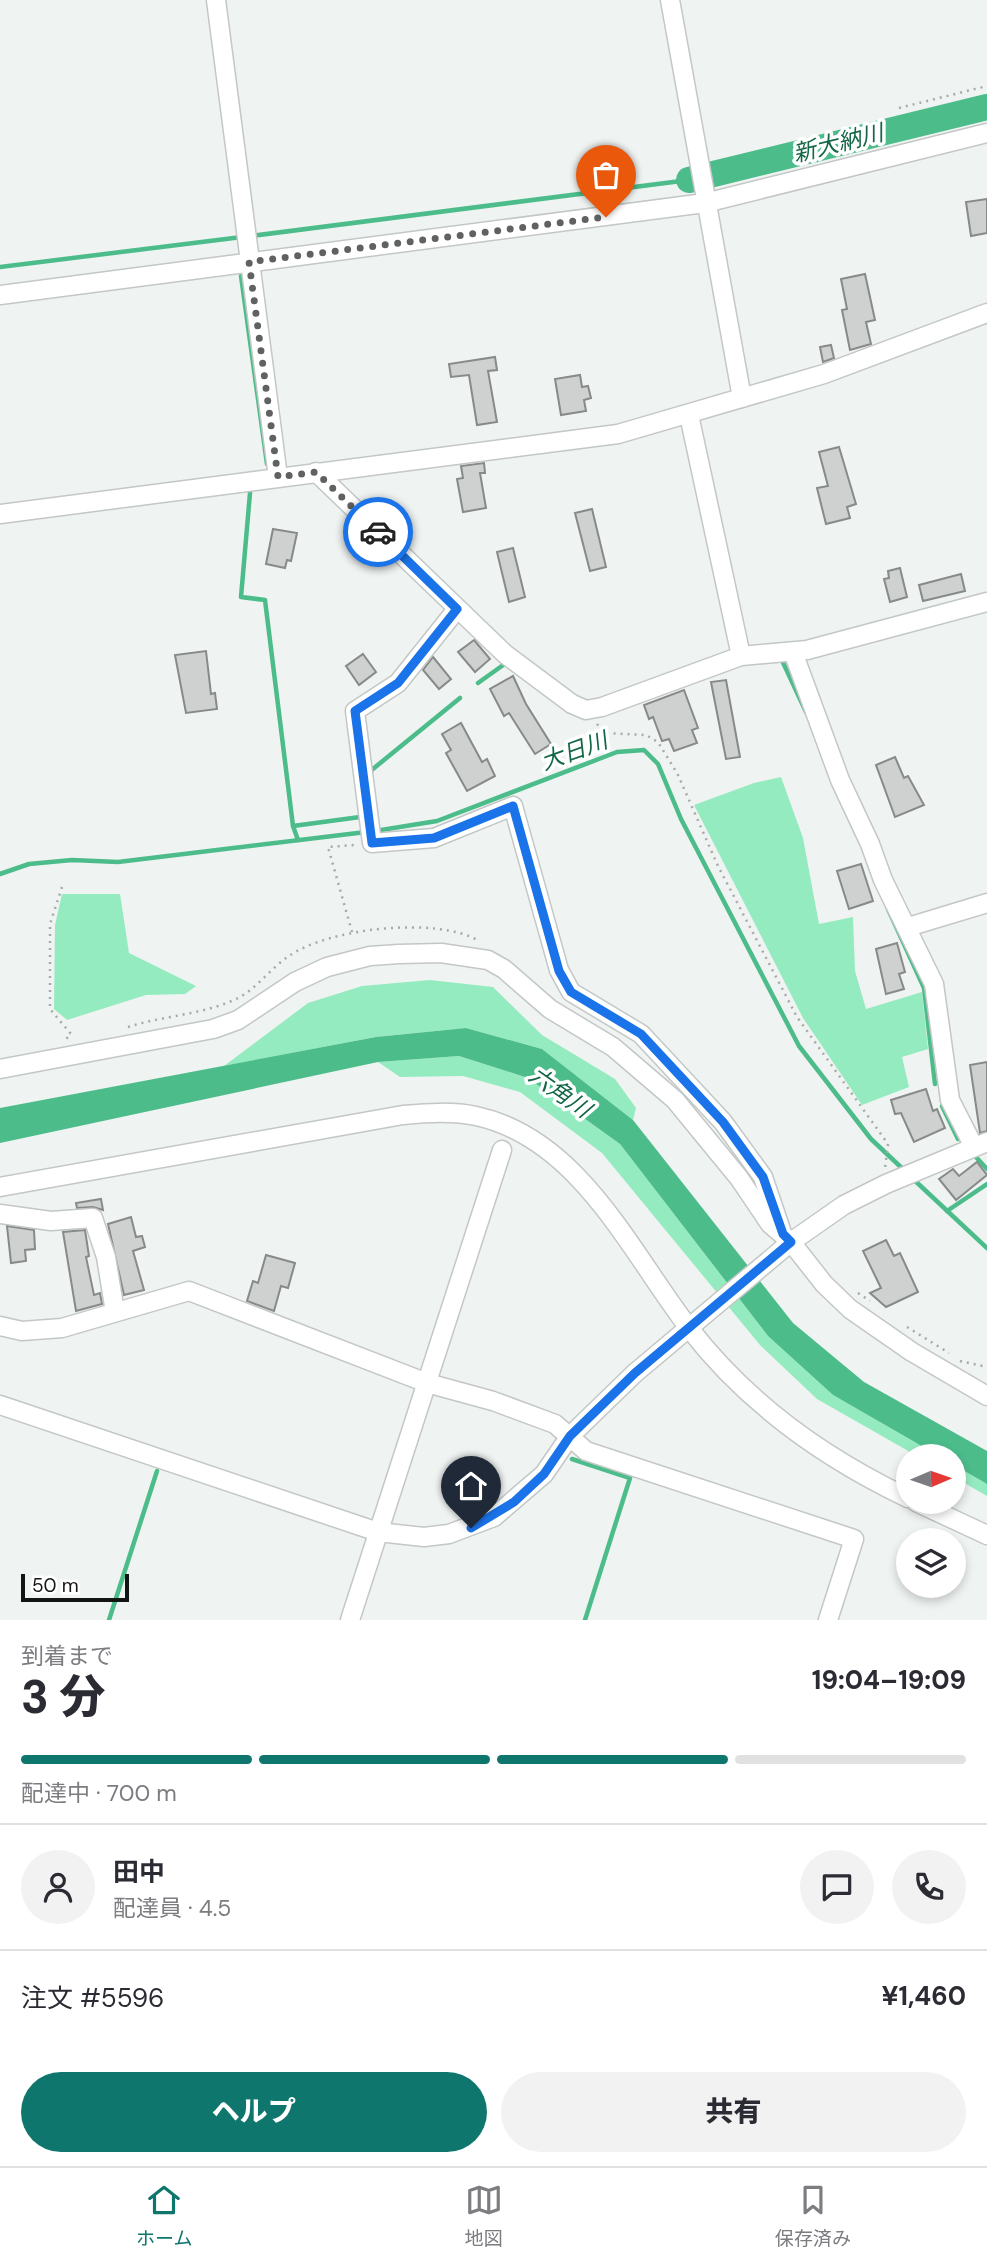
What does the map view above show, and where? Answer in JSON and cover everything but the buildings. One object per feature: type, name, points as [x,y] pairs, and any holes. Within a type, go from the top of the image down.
[{"type":"street","points":[[216,0],[278,477]]},
{"type":"street","points":[[670,0],[703,195],[742,398]]},
{"type":"street","points":[[0,295],[248,254],[482,234],[703,195],[987,133]]},
{"type":"street","points":[[0,514],[618,434],[824,374],[987,313]]},
{"type":"street","points":[[690,415],[741,656]]},
{"type":"street","points":[[316,472],[505,654],[572,704],[586,710],[602,707],[741,656],[779,650],[793,652],[987,602]]},
{"type":"street","points":[[457,609],[398,683],[355,711],[370,835],[434,838],[513,806],[559,971],[571,992],[641,1034],[723,1122],[763,1177],[786,1242]]},
{"type":"street","points":[[0,1405],[378,1532],[424,1537],[449,1534],[494,1517],[544,1474],[570,1436],[635,1373],[786,1242],[844,1205],[980,1144],[950,1100],[933,984],[908,927],[883,880],[870,844],[840,780],[793,652]]},
{"type":"street","points":[[908,927],[987,903]]},
{"type":"street","points":[[0,1069],[214,1029],[238,1020],[295,982],[327,967],[370,956],[441,953],[488,960],[504,969],[550,1009],[613,1047],[651,1077],[710,1140],[770,1224],[850,1309],[912,1352],[987,1396]]},
{"type":"street","points":[[0,1187],[402,1115],[447,1112],[478,1116],[510,1128],[568,1167],[598,1199],[692,1324],[749,1393],[808,1441],[869,1479],[896,1492]]},
{"type":"street","points":[[350,1620],[502,1150]]},
{"type":"street","points":[[2,1213],[51,1221],[93,1218],[106,1256],[115,1312]]},
{"type":"street","points":[[0,1326],[22,1331],[62,1328],[189,1291],[426,1383],[518,1410],[555,1424],[586,1451],[854,1539],[828,1620]]},
{"type":"street","points":[[941,1514],[987,1535]]},
{"type":"path","points":[[899,108],[987,86]]},
{"type":"path","points":[[586,710],[604,733],[646,735],[658,742],[678,775],[718,866],[797,1017],[888,1144],[884,1161]]},
{"type":"path","points":[[352,932],[328,847],[370,835]]},
{"type":"path","points":[[62,887],[50,924],[50,1009],[71,1034],[65,1040]]},
{"type":"path","points":[[856,1292],[878,1308]]},
{"type":"path","points":[[899,1323],[962,1362],[979,1363],[987,1367]]},
{"type":"shaded area","points":[[781,777],[803,838],[819,924],[853,917],[855,971],[866,1009],[922,992],[928,1049],[902,1057],[909,1087],[862,1105],[803,1018],[694,805],[754,783]]},
{"type":"shaded area","points":[[62,894],[120,894],[129,953],[196,986],[185,994],[146,995],[67,1020],[54,1009],[55,925]]},
{"type":"shaded area","points":[[430,980],[493,987],[542,1035],[615,1079],[636,1108],[633,1120],[542,1049],[466,1028],[376,1037],[224,1066],[308,1003],[362,986]]},
{"type":"shaded area","points":[[459,1056],[528,1078],[620,1144],[768,1336],[833,1395],[918,1444],[896,1444],[817,1399],[760,1345],[602,1153],[520,1092],[463,1076],[400,1077],[378,1062]]},
{"type":"shaded area","points":[[966,1472],[987,1484],[987,1496],[966,1484]]},
{"type":"water","name":"六角川","points":[[466,1028],[542,1049],[633,1120],[793,1323],[864,1382],[987,1451],[987,1484],[966,1472],[966,1444],[918,1444],[833,1395],[768,1336],[620,1144],[528,1078],[459,1056],[378,1062],[0,1143],[0,1108],[376,1037]]},
{"type":"waterway","name":"新大納川","points":[[689,180],[987,107]]},
{"type":"waterway","points":[[251,236],[689,180]]},
{"type":"waterway","points":[[0,267],[242,237]]},
{"type":"waterway","points":[[241,276],[267,464]]},
{"type":"waterway","points":[[250,493],[241,597],[265,600],[293,826],[298,840]]},
{"type":"waterway","points":[[780,656],[806,712]]},
{"type":"waterway","points":[[478,683],[506,663],[509,666]]},
{"type":"waterway","points":[[368,773],[460,698]]},
{"type":"waterway","name":"大日川","points":[[375,831],[437,821],[617,752],[644,750],[658,764],[681,819],[799,1046],[871,1139],[905,1171]]},
{"type":"waterway","points":[[293,826],[360,817]]},
{"type":"waterway","name":"大日川","points":[[0,874],[29,864],[72,860],[118,862],[366,832]]},
{"type":"waterway","points":[[888,909],[924,988],[935,1084]]},
{"type":"waterway","points":[[942,1106],[958,1139]]},
{"type":"waterway","points":[[976,1157],[987,1169]]},
{"type":"waterway","name":"大日川","points":[[911,1177],[987,1248]]},
{"type":"waterway","points":[[947,1211],[987,1184]]},
{"type":"waterway","points":[[572,1459],[630,1478],[585,1620]]},
{"type":"waterway","points":[[109,1620],[157,1471]]},
{"type":"way so far","points":[[378,532],[316,472],[278,477],[249,262],[606,217]]},
{"type":"route","points":[[378,532],[457,609],[398,683],[355,711],[372,843],[434,838],[513,806],[559,971],[571,992],[641,1034],[723,1122],[763,1177],[783,1234],[791,1242],[635,1373],[570,1436],[544,1474],[514,1502],[494,1517],[471,1528]]}]
